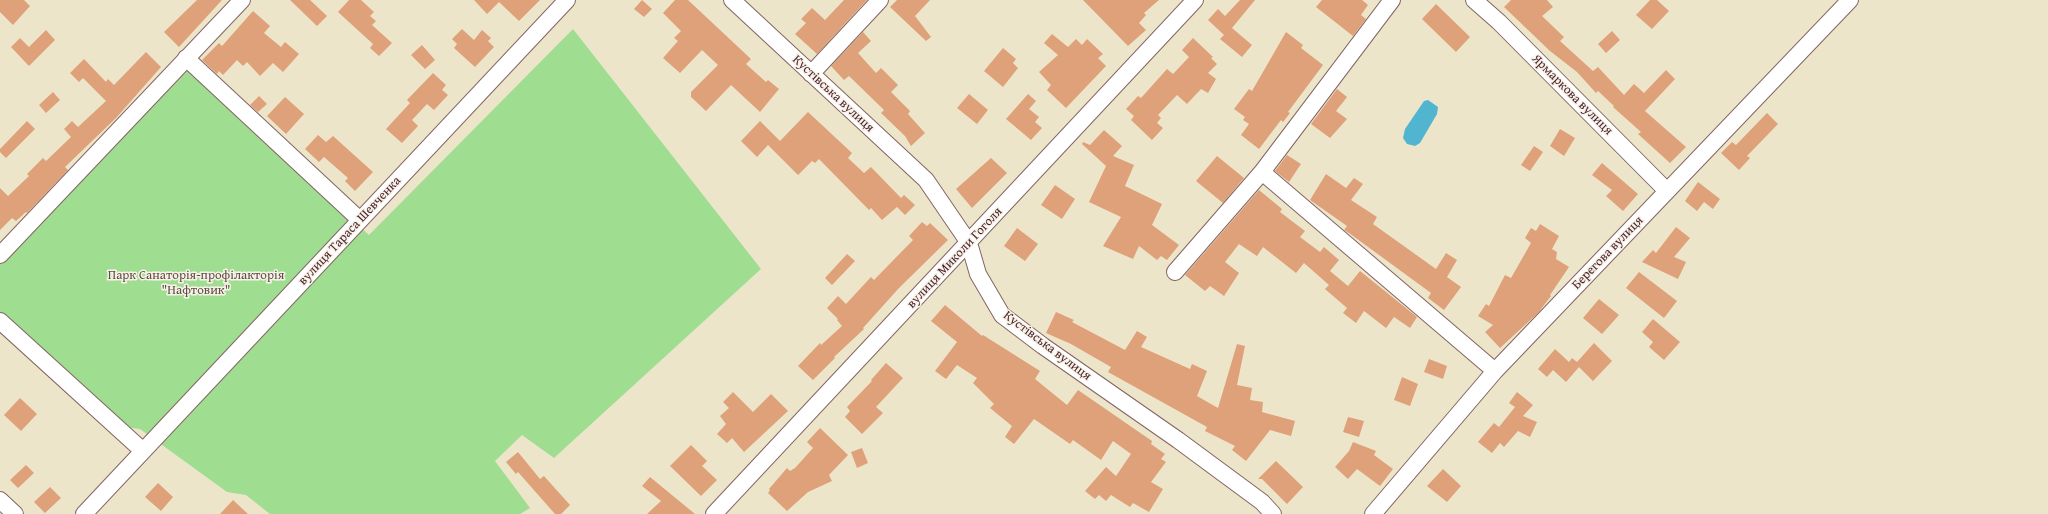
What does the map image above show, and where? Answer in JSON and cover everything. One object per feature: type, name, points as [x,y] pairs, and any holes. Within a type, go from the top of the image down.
[{"type":"street","points":[[0,255],[242,0]]},
{"type":"street","name":"вулиця Тараса Шевченка","points":[[84,514],[567,0]]},
{"type":"street","name":"Кустівська вулиця","points":[[732,0],[926,180],[969,243],[978,274],[1002,315],[1043,346],[1184,444],[1262,502],[1273,514]]},
{"type":"street","points":[[811,74],[880,0]]},
{"type":"street","name":"вулиця Миколи Гоголя","points":[[714,514],[1195,0]]},
{"type":"street","points":[[1175,272],[1262,172],[1392,0]]},
{"type":"street","name":"Ярмаркова вулиця","points":[[1474,0],[1499,22],[1668,191]]},
{"type":"street","name":"Берегова вулиця","points":[[1373,514],[1495,372],[1850,0]]},
{"type":"street","points":[[186,58],[360,220]]},
{"type":"street","points":[[1262,172],[1495,372]]},
{"type":"street","points":[[0,321],[143,451]]},
{"type":"street","points":[[0,500],[15,514]]},
{"type":"green space","name":"Парк Санаторія-профілакторія \"Нафтовик\"","points":[[573,29],[761,269],[554,458],[522,435],[495,461],[530,508],[520,514],[270,514],[246,495],[227,492],[140,429],[125,427],[0,317],[0,264],[190,68],[369,235]]},
{"type":"water","points":[[1428,100],[1438,107],[1437,114],[1420,143],[1415,146],[1407,144],[1403,138],[1405,129],[1424,101]]},
{"type":"building","points":[[0,0],[24,0],[30,6],[13,25],[0,12]]},
{"type":"building","points":[[197,0],[222,0],[179,47],[164,32]]},
{"type":"building","points":[[290,0],[310,0],[327,16],[317,26]]},
{"type":"building","points":[[349,0],[361,0],[374,12],[370,16],[376,21],[372,25],[392,43],[379,56],[370,48],[373,44],[338,12]]},
{"type":"building","points":[[474,0],[540,0],[519,21],[499,2],[487,14]]},
{"type":"building","points":[[642,0],[652,9],[644,17],[634,9]]},
{"type":"building","points":[[675,0],[688,0],[751,59],[746,64],[766,82],[768,80],[779,89],[760,112],[731,85],[706,111],[691,97],[691,92],[718,65],[702,50],[680,73],[663,58],[678,41],[674,38],[681,31],[663,13]]},
{"type":"building","points":[[844,0],[867,0],[817,54],[795,34],[806,23],[801,19],[812,8],[825,20]]},
{"type":"building","points":[[897,0],[930,0],[915,16],[931,37],[926,41],[890,7]]},
{"type":"building","points":[[1083,0],[1159,0],[1144,13],[1146,15],[1139,23],[1146,30],[1128,46]]},
{"type":"building","points":[[1240,0],[1255,0],[1232,28],[1252,45],[1242,57],[1220,39],[1224,35],[1208,20],[1218,9],[1225,16]]},
{"type":"building","points":[[1322,0],[1362,0],[1368,5],[1361,15],[1366,19],[1353,36],[1316,7]]},
{"type":"building","points":[[1511,0],[1547,0],[1553,7],[1542,16],[1564,37],[1560,41],[1593,71],[1598,67],[1624,95],[1634,84],[1644,93],[1666,70],[1675,79],[1645,111],[1686,147],[1670,163],[1638,134],[1641,132],[1613,107],[1614,106],[1598,91],[1596,93],[1577,72],[1550,51],[1504,7]]},
{"type":"building","points":[[1650,0],[1657,0],[1669,11],[1652,29],[1636,15]]},
{"type":"building","points":[[1436,4],[1470,37],[1456,52],[1422,19]]},
{"type":"building","points":[[253,11],[270,26],[264,33],[281,47],[285,42],[299,54],[283,72],[273,63],[260,76],[247,62],[243,66],[237,60],[223,75],[219,71],[217,74],[202,60],[219,43],[222,46]]},
{"type":"building","points":[[462,29],[474,40],[482,30],[491,38],[488,41],[494,47],[475,67],[454,48],[457,44],[452,39]]},
{"type":"building","points":[[46,30],[55,40],[29,66],[11,47],[20,38],[29,47]]},
{"type":"building","points":[[1612,31],[1620,40],[1606,53],[1598,44]]},
{"type":"building","points":[[863,32],[871,41],[858,53],[876,73],[881,68],[898,85],[891,92],[910,111],[908,114],[925,133],[911,146],[905,136],[881,113],[884,110],[849,76],[844,80],[831,66]]},
{"type":"building","points":[[1286,32],[1303,45],[1301,48],[1323,65],[1288,112],[1290,113],[1283,122],[1281,120],[1259,149],[1241,135],[1249,124],[1243,120],[1245,117],[1234,109],[1249,89],[1252,91]]},
{"type":"building","points":[[1052,34],[1068,47],[1076,39],[1082,45],[1087,39],[1103,54],[1098,58],[1106,66],[1066,108],[1047,90],[1051,85],[1039,72],[1058,55],[1044,43]]},
{"type":"building","points":[[1193,38],[1213,57],[1211,58],[1217,64],[1208,73],[1216,79],[1208,93],[1201,89],[1187,104],[1177,95],[1158,115],[1161,118],[1157,123],[1163,128],[1152,140],[1131,120],[1134,116],[1126,109],[1138,96],[1141,98],[1167,69],[1173,74],[1189,57],[1182,50]]},
{"type":"building","points":[[422,45],[435,60],[425,69],[411,55]]},
{"type":"building","points":[[1003,48],[1016,59],[1013,63],[1018,68],[1003,87],[984,71]]},
{"type":"building","points":[[146,52],[161,67],[116,118],[65,167],[68,170],[27,213],[26,212],[16,221],[12,218],[0,230],[0,188],[8,196],[29,176],[27,174],[43,158],[46,161],[71,137],[64,129],[72,121],[78,127],[106,101],[83,78],[79,82],[70,73],[84,59],[106,82],[108,79],[114,85]]},
{"type":"building","points":[[433,73],[446,85],[442,90],[448,95],[434,110],[427,104],[412,120],[418,126],[402,143],[386,129],[410,103],[407,100]]},
{"type":"building","points":[[1337,89],[1347,97],[1336,111],[1347,119],[1330,138],[1311,124]]},
{"type":"building","points":[[53,92],[60,100],[46,113],[39,105]]},
{"type":"building","points":[[969,94],[988,110],[977,124],[957,108]]},
{"type":"building","points":[[1028,94],[1036,101],[1029,109],[1039,117],[1035,122],[1042,128],[1031,140],[1006,119]]},
{"type":"building","points":[[259,96],[267,104],[258,112],[250,105]]},
{"type":"building","points":[[285,97],[304,114],[286,134],[267,116]]},
{"type":"building","points":[[808,112],[852,153],[848,158],[864,173],[871,167],[901,198],[904,195],[915,205],[905,215],[897,207],[882,220],[871,208],[869,210],[819,159],[815,163],[812,161],[798,175],[768,145],[757,157],[741,141],[760,121],[780,141]]},
{"type":"building","points":[[1767,113],[1778,124],[1747,156],[1750,158],[1739,170],[1721,153],[1732,142],[1736,145]]},
{"type":"building","points":[[27,121],[35,129],[6,158],[0,152],[0,149]]},
{"type":"building","points":[[1560,129],[1575,138],[1564,156],[1550,146]]},
{"type":"building","points":[[1104,130],[1122,146],[1113,156],[1134,165],[1125,186],[1162,204],[1152,225],[1179,245],[1167,260],[1161,256],[1157,260],[1139,246],[1133,259],[1103,246],[1121,217],[1089,202],[1106,166],[1082,144],[1083,142],[1090,145]]},
{"type":"building","points":[[318,135],[326,142],[333,136],[373,172],[355,191],[345,181],[348,178],[324,157],[319,162],[305,149]]},
{"type":"building","points":[[1534,146],[1543,152],[1530,171],[1521,165]]},
{"type":"building","points":[[1287,155],[1301,164],[1289,182],[1275,171]]},
{"type":"building","points":[[1217,156],[1244,178],[1223,203],[1196,181]]},
{"type":"building","points":[[991,158],[1007,173],[972,208],[956,189]]},
{"type":"building","points":[[1602,163],[1638,194],[1623,211],[1606,196],[1612,190],[1592,175]]},
{"type":"building","points":[[1326,174],[1346,188],[1354,178],[1363,184],[1351,200],[1377,217],[1373,224],[1436,269],[1446,253],[1457,260],[1447,277],[1461,287],[1444,310],[1428,298],[1431,293],[1344,230],[1347,226],[1310,200]]},
{"type":"building","points":[[1698,182],[1720,199],[1713,209],[1704,202],[1697,211],[1685,201]]},
{"type":"building","points":[[1055,185],[1075,199],[1062,219],[1041,205]]},
{"type":"building","points":[[1259,190],[1282,209],[1280,212],[1305,231],[1300,237],[1320,252],[1324,247],[1339,260],[1330,271],[1348,286],[1360,271],[1417,317],[1410,328],[1394,317],[1386,328],[1364,311],[1356,323],[1343,313],[1347,308],[1325,289],[1329,285],[1304,263],[1296,273],[1263,247],[1257,256],[1239,244],[1225,262],[1239,273],[1224,296],[1210,286],[1205,291],[1185,275]]},
{"type":"building","points":[[922,222],[927,226],[930,223],[948,240],[899,288],[863,328],[864,329],[834,357],[835,358],[813,380],[798,366],[820,343],[821,345],[842,326],[837,320],[838,319],[827,308],[838,296],[846,304],[871,277],[874,280],[913,240],[909,236]]},
{"type":"building","points":[[1540,224],[1559,236],[1552,249],[1557,252],[1556,259],[1569,267],[1550,295],[1551,296],[1538,313],[1500,348],[1485,332],[1493,325],[1478,316],[1486,304],[1489,306],[1505,275],[1511,278],[1531,243],[1525,238],[1531,228],[1536,231]]},
{"type":"building","points":[[1676,227],[1690,238],[1674,257],[1686,262],[1678,279],[1642,262],[1653,250],[1656,253]]},
{"type":"building","points":[[1017,228],[1038,244],[1025,261],[1004,246]]},
{"type":"building","points":[[847,254],[855,261],[832,285],[825,278]]},
{"type":"building","points":[[1639,272],[1677,301],[1664,318],[1626,288]]},
{"type":"building","points":[[1599,299],[1619,315],[1602,334],[1583,318]]},
{"type":"building","points":[[945,305],[982,336],[983,335],[1040,371],[1035,379],[1067,405],[1078,390],[1152,441],[1151,444],[1165,454],[1161,459],[1166,462],[1151,482],[1163,489],[1149,512],[1133,503],[1130,507],[1111,495],[1106,501],[1099,495],[1095,499],[1085,491],[1106,467],[1116,476],[1131,454],[1113,441],[1101,460],[1073,440],[1070,444],[1034,419],[1014,444],[1005,437],[1012,426],[990,408],[994,404],[973,383],[977,378],[957,365],[946,379],[935,371],[957,342],[931,321]]},
{"type":"building","points":[[1056,312],[1074,320],[1072,322],[1125,350],[1137,331],[1147,337],[1141,347],[1190,369],[1192,364],[1207,371],[1197,396],[1218,408],[1237,344],[1245,346],[1237,385],[1252,388],[1250,400],[1263,402],[1262,412],[1295,421],[1291,436],[1270,430],[1246,461],[1232,450],[1235,446],[1205,431],[1207,427],[1108,372],[1111,367],[1071,344],[1046,333]]},
{"type":"building","points":[[1653,319],[1680,342],[1664,360],[1649,347],[1653,342],[1642,332]]},
{"type":"building","points":[[1594,343],[1612,361],[1593,381],[1579,367],[1566,382],[1553,370],[1547,377],[1538,369],[1555,349],[1569,362],[1572,358],[1577,362]]},
{"type":"building","points":[[1429,359],[1447,366],[1443,379],[1424,372]]},
{"type":"building","points":[[886,363],[903,378],[876,407],[883,413],[862,434],[845,417],[850,411],[847,407],[872,381],[871,380]]},
{"type":"building","points":[[1402,377],[1418,384],[1410,406],[1394,400]]},
{"type":"building","points":[[733,392],[753,412],[771,394],[788,411],[744,452],[732,438],[727,443],[717,434],[726,424],[720,416],[729,408],[723,402]]},
{"type":"building","points":[[1517,392],[1533,405],[1523,416],[1537,422],[1530,437],[1518,431],[1504,447],[1500,443],[1492,453],[1478,442],[1494,423],[1499,427],[1515,407],[1509,403]]},
{"type":"building","points":[[20,398],[37,414],[21,431],[4,415]]},
{"type":"building","points":[[1348,417],[1364,421],[1359,437],[1343,432]]},
{"type":"building","points":[[820,428],[848,455],[829,475],[832,481],[808,492],[787,511],[768,493],[770,490],[769,489],[787,468],[790,471],[795,468],[813,448],[807,442]]},
{"type":"building","points":[[1353,442],[1376,451],[1374,455],[1393,469],[1380,486],[1357,469],[1348,479],[1335,467],[1349,451]]},
{"type":"building","points":[[691,445],[707,461],[702,466],[717,480],[701,496],[670,466]]},
{"type":"building","points":[[862,448],[868,463],[857,468],[851,452]]},
{"type":"building","points":[[518,452],[540,479],[544,476],[570,505],[561,514],[555,514],[518,472],[516,474],[506,462]]},
{"type":"building","points":[[1276,461],[1303,487],[1287,504],[1262,479],[1258,479]]},
{"type":"building","points":[[26,465],[34,473],[18,488],[10,480]]},
{"type":"building","points":[[1443,469],[1461,486],[1447,502],[1427,486]]},
{"type":"building","points":[[650,477],[695,514],[647,514],[661,501],[642,486]]},
{"type":"building","points":[[158,483],[173,497],[161,511],[145,497]]},
{"type":"building","points":[[50,487],[61,498],[45,513],[34,502]]},
{"type":"building","points":[[233,500],[248,514],[220,514]]}]
